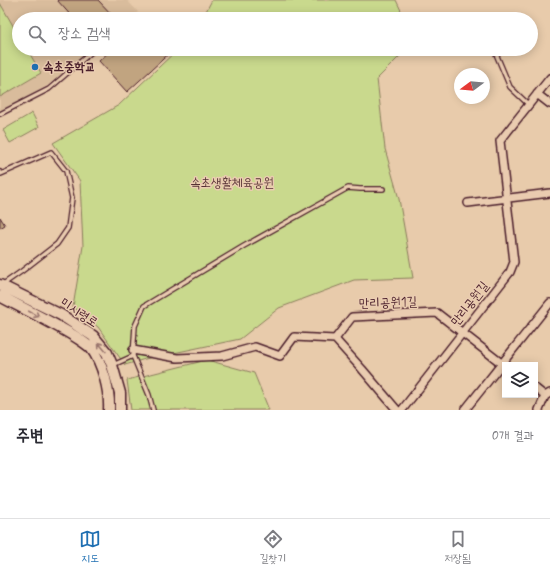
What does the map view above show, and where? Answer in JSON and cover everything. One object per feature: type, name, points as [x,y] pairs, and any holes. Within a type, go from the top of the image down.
[{"type":"main road","name":"미시령로","points":[[0,288],[91,348],[101,364],[107,367],[120,393],[120,410]]},
{"type":"main road","name":"미시령로","points":[[107,367],[106,382],[110,410]]},
{"type":"street","name":"만리공원길","points":[[402,410],[510,272],[514,262],[500,142],[550,78]]},
{"type":"street","points":[[537,94],[550,104]]},
{"type":"street","points":[[468,203],[550,193]]},
{"type":"street","points":[[506,362],[550,303]]},
{"type":"street","name":"만리공원1길","points":[[335,339],[352,317],[436,313],[502,363]]},
{"type":"street","points":[[133,353],[177,358],[222,356],[255,347],[280,356],[294,338],[335,339],[397,410]]},
{"type":"street","points":[[465,410],[502,367]]},
{"type":"street","points":[[538,389],[548,394],[539,410]]},
{"type":"lane","points":[[0,114],[49,89],[87,56]]},
{"type":"lane","points":[[497,56],[510,87],[529,105]]},
{"type":"lane","points":[[0,172],[1,174],[51,152],[66,171],[72,198],[68,228],[57,244],[0,288]]},
{"type":"lane","points":[[153,410],[133,353],[135,326],[144,306],[244,246],[348,188],[383,189]]},
{"type":"lane","points":[[107,367],[133,353]]},
{"type":"shaded area","name":"속초중학교","points":[[0,0],[127,0],[138,12],[12,12],[12,56],[83,56],[48,85],[0,114]]},
{"type":"green space","points":[[212,0],[396,0],[402,12],[206,12]]},
{"type":"green space","points":[[0,3],[12,24],[12,56],[31,56],[41,73],[0,97]]},
{"type":"green space","name":"속초생활체육공원","points":[[171,56],[400,56],[377,79],[385,149],[399,199],[413,278],[354,280],[279,308],[240,339],[145,359],[125,365],[98,327],[73,307],[83,246],[80,181],[53,143],[119,105]]},
{"type":"green space","points":[[32,113],[39,127],[10,143],[3,130]]},
{"type":"green space","points":[[207,360],[254,373],[269,410],[131,410],[127,380]]},
{"type":"building","points":[[57,0],[98,0],[109,12],[68,12]]},
{"type":"building","points":[[104,56],[166,56],[127,92],[99,61]]},
{"type":"building","points":[[0,217],[5,225],[0,228]]},
{"type":"place","name":"속초중학교","points":[[35,67]]}]
